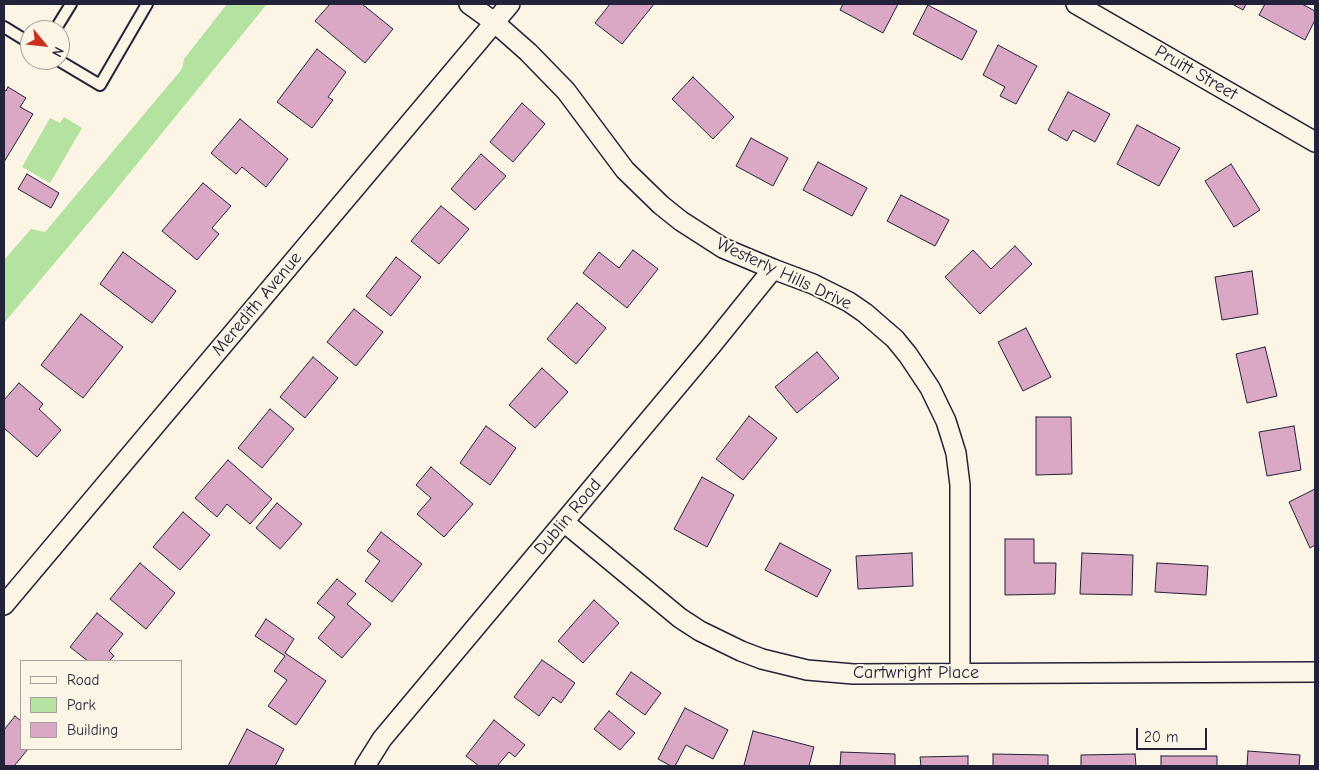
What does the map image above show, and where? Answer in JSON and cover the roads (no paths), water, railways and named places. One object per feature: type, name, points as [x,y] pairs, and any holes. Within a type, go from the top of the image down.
[{"type":"street","name":"Westerly Hills Drive","points":[[469,4],[494,22],[528,52],[566,91],[625,170],[661,206],[723,248],[813,284],[849,302],[865,313],[908,354],[930,388],[946,422],[956,453],[960,485],[960,673]]},
{"type":"street","name":"Meredith Avenue","points":[[4,605],[510,4]]},
{"type":"street","name":"Pruitt Street","points":[[1076,4],[1315,142]]},
{"type":"street","name":"Dublin Road","points":[[365,766],[382,739],[711,346],[773,269]]},
{"type":"street","name":"Cartwright Place","points":[[564,522],[680,618],[700,631],[762,659],[807,670],[853,674],[1315,672]]},
{"type":"lane","points":[[61,20],[71,4]]},
{"type":"lane","points":[[70,67],[100,84],[146,4]]},
{"type":"lane","points":[[4,27],[20,37]]}]
